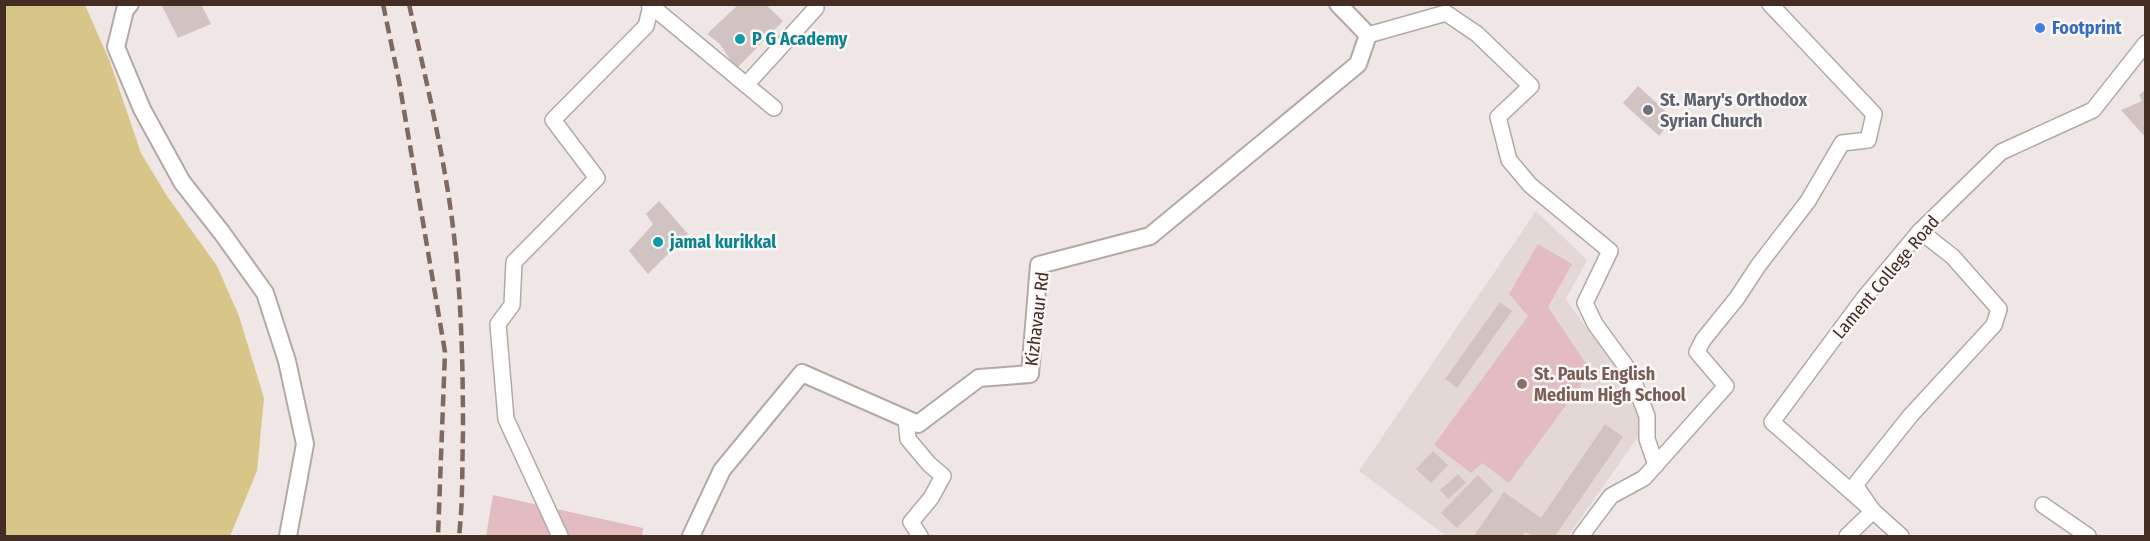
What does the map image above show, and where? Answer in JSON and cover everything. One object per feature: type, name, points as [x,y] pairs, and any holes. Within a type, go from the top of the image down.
[{"type":"street","points":[[130,4],[125,10],[116,47],[142,109],[182,182],[265,293],[287,361],[304,444],[288,537]]},
{"type":"street","points":[[746,85],[816,8],[815,4]]},
{"type":"street","points":[[1338,4],[1368,35],[1446,13],[1477,34],[1531,86],[1498,117],[1509,160],[1530,185],[1610,251],[1585,303],[1595,324],[1630,372],[1647,416],[1647,439],[1656,465]]},
{"type":"street","points":[[1581,537],[1611,496],[1644,478],[1726,386],[1696,352],[1808,201],[1842,143],[1868,140],[1874,114],[1770,4]]},
{"type":"street","points":[[560,537],[506,419],[498,324],[512,304],[514,262],[597,178],[553,120],[646,26],[650,5],[774,108]]},
{"type":"street","name":"Kizhavaur Rd","points":[[906,419],[918,424],[979,378],[1030,374],[1039,266],[1150,236],[1358,64],[1368,35]]},
{"type":"street","name":"Lament College Road","points":[[1873,512],[1772,422],[1864,298],[1920,231],[2001,152],[2093,110],[2145,43]]},
{"type":"street","points":[[1901,537],[1873,512],[1855,485],[1911,415],[1994,325],[1999,309],[1953,257],[1920,231]]},
{"type":"street","points":[[691,537],[722,470],[802,373],[906,419],[908,439],[929,464],[943,476],[931,498],[911,522],[920,537]]},
{"type":"street","points":[[2043,505],[2088,537]]},
{"type":"street","points":[[1847,537],[1873,512]]},
{"type":"shaded area","points":[[4,5],[85,5],[110,62],[141,153],[167,196],[217,266],[239,316],[264,398],[257,471],[230,536],[5,536]]},
{"type":"shaded area","name":"St. Pauls English Medium High School","points":[[1536,211],[1587,260],[1566,299],[1589,332],[1620,368],[1643,430],[1568,536],[1446,536],[1359,471]]},
{"type":"shaded area","points":[[1538,244],[1572,264],[1548,307],[1591,371],[1509,483],[1482,463],[1471,473],[1434,445],[1528,316],[1509,294]]},
{"type":"shaded area","points":[[493,495],[643,528],[642,536],[486,536]]},
{"type":"building","points":[[161,4],[201,4],[211,24],[178,38]]},
{"type":"building","name":"P G Academy","points":[[739,4],[765,4],[783,21],[736,69],[720,44],[707,34]]},
{"type":"building","name":"St. Mary's Orthodox Syrian Church","points":[[1638,86],[1673,118],[1659,136],[1623,103]]},
{"type":"building","points":[[2146,89],[2146,138],[2121,110],[2142,101],[2139,95]]},
{"type":"building","name":"jamal kurikkal","points":[[659,201],[688,234],[648,274],[629,251],[653,224],[646,214]]},
{"type":"building","points":[[1500,302],[1512,311],[1457,388],[1445,379]]},
{"type":"building","points":[[1605,424],[1623,437],[1555,536],[1534,536],[1525,532],[1522,536],[1474,536],[1504,492],[1541,518]]},
{"type":"building","points":[[1433,451],[1448,465],[1431,483],[1416,469]]},
{"type":"building","points":[[1458,474],[1466,483],[1448,499],[1440,490]]},
{"type":"building","points":[[1478,475],[1493,491],[1457,528],[1441,513]]},
{"type":"railway","points":[[383,4],[399,81],[445,352],[438,536]]},
{"type":"railway","points":[[409,4],[441,155],[457,262],[463,404],[462,497],[459,536]]},
{"type":"place","name":"Footprint","points":[[2040,28]]},
{"type":"place","name":"P G Academy","points":[[740,39]]},
{"type":"place","name":"St. Mary's Orthodox Syrian Church","points":[[1648,110]]},
{"type":"place","name":"jamal kurikkal","points":[[658,242]]},
{"type":"place","name":"St. Pauls English Medium High School","points":[[1522,384]]}]
